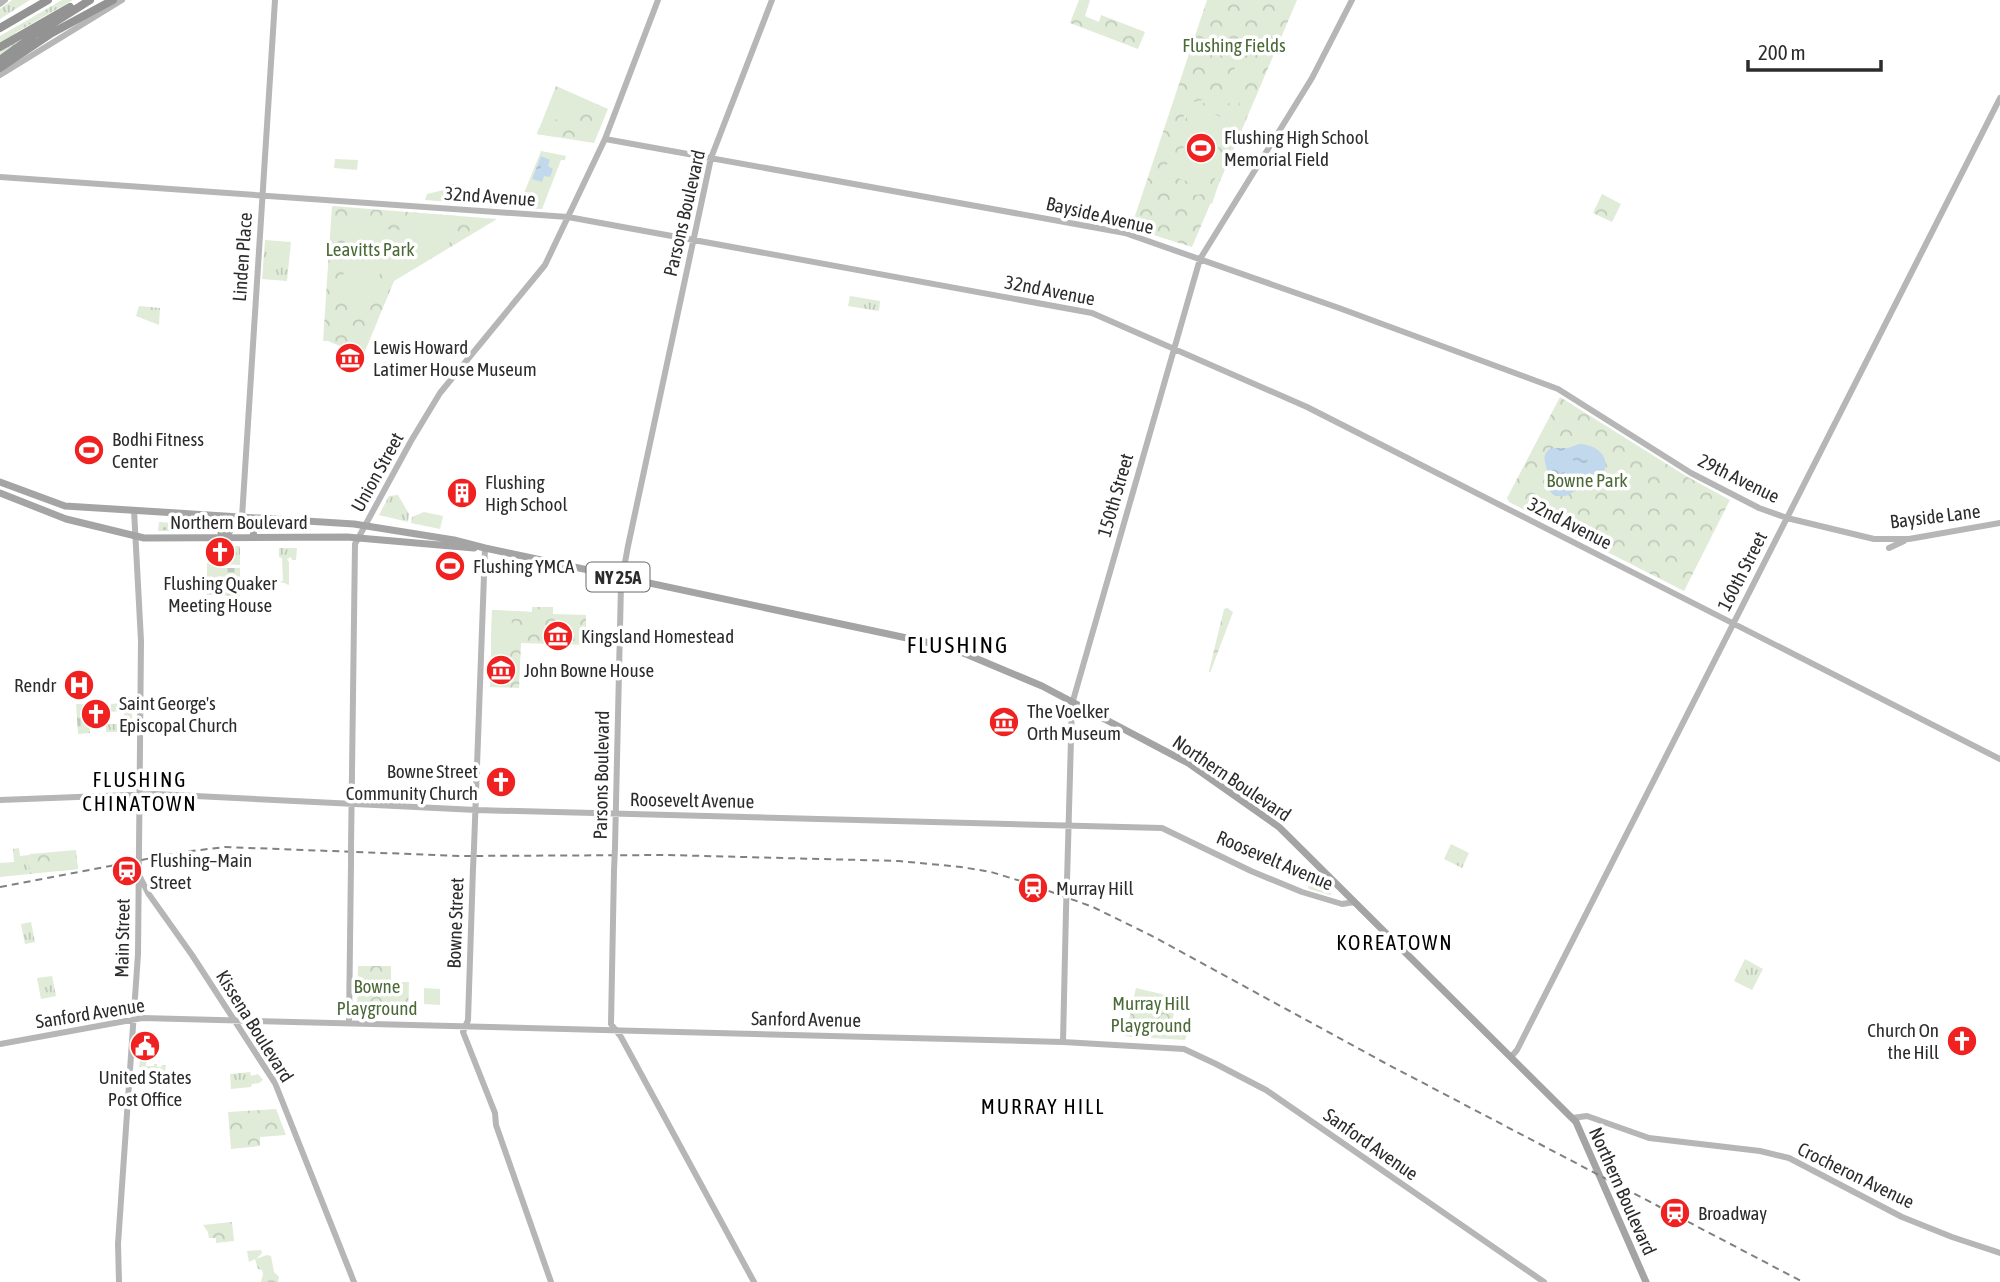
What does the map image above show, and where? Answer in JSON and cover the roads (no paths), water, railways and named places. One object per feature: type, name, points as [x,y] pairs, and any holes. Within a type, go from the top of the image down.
[{"type":"highway","points":[[0,28],[46,0]]},
{"type":"highway","points":[[0,60],[54,15],[87,0]]},
{"type":"highway","points":[[0,47],[21,43],[67,24],[113,0]]},
{"type":"highway","points":[[0,68],[21,43]]},
{"type":"main road","name":"Northern Boulevard","points":[[0,482],[62,506],[365,526],[454,540],[949,647],[1042,686],[1188,763],[1279,827],[1576,1122],[1646,1282]]},
{"type":"main road","name":"Northern Boulevard","points":[[2,494],[66,519],[144,538],[347,537],[457,548],[485,548]]},
{"type":"main road","points":[[223,516],[234,528]]},
{"type":"main road","points":[[209,538],[211,534],[226,533],[234,528],[242,517]]},
{"type":"main road","points":[[253,537],[254,529],[267,519]]},
{"type":"street","points":[[0,4],[5,0]]},
{"type":"street","points":[[0,75],[122,0]]},
{"type":"street","name":"Linden Place","points":[[242,517],[275,0]]},
{"type":"street","name":"Union Street","points":[[349,1023],[355,544],[440,393],[545,265],[606,139],[658,0]]},
{"type":"street","name":"Parsons Boulevard","points":[[754,1282],[621,1037],[611,1024],[622,578],[711,158],[772,0]]},
{"type":"street","name":"150th Street","points":[[1063,1042],[1072,702],[1200,259],[1312,78],[1352,0]]},
{"type":"street","name":"160th Street","points":[[1511,1056],[1517,1049],[2000,98]]},
{"type":"street","name":"Bayside Avenue","points":[[606,139],[1125,233],[1339,307],[1558,389],[1602,417]]},
{"type":"street","name":"32nd Avenue","points":[[0,177],[568,218],[1086,311],[1307,407],[2000,759]]},
{"type":"street","name":"29th Avenue","points":[[1602,417],[1691,473],[1759,508],[1874,539]]},
{"type":"street","name":"Main Street","points":[[119,1282],[118,1244],[138,954],[141,637],[134,510]]},
{"type":"street","name":"Bayside Lane","points":[[1874,539],[1909,539],[2000,523]]},
{"type":"street","points":[[1889,548],[1909,539]]},
{"type":"street","name":"Bowne Street","points":[[485,548],[468,1020],[463,1032],[495,1113],[496,1125],[551,1282]]},
{"type":"street","name":"Roosevelt Avenue","points":[[0,801],[140,794],[476,810],[1162,828],[1251,871],[1302,892],[1342,904],[1355,902]]},
{"type":"street","name":"Kissena Boulevard","points":[[139,876],[275,1083],[354,1282]]},
{"type":"street","name":"Sanford Avenue","points":[[0,1044],[134,1019],[1063,1042],[1184,1049],[1262,1088],[1544,1282]]},
{"type":"street","name":"Crocheron Avenue","points":[[1572,1118],[1587,1116],[1649,1138],[1760,1151],[1789,1158],[1902,1217],[2000,1253]]},
{"type":"water","points":[[541,156],[550,160],[548,166],[553,169],[550,177],[544,176],[542,182],[532,179]]},
{"type":"water","points":[[1579,444],[1600,452],[1605,460],[1604,472],[1597,480],[1568,495],[1557,496],[1551,492],[1548,485],[1544,459],[1546,454],[1551,448],[1568,448]]},
{"type":"railway","points":[[0,887],[183,852],[225,847],[462,856],[666,855],[899,861],[991,872],[1093,907],[1154,937],[1385,1063],[1803,1282]]},
{"type":"place","name":"Flushing High School Memorial Field","points":[[1201,148]]},
{"type":"place","name":"Lewis Howard Latimer House Museum","points":[[350,358]]},
{"type":"place","name":"Bodhi Fitness Center","points":[[89,450]]},
{"type":"place","name":"Flushing High School","points":[[462,493]]},
{"type":"place","name":"Flushing Quaker Meeting House","points":[[220,552]]},
{"type":"place","name":"Flushing YMCA","points":[[450,566]]},
{"type":"place","name":"Kingsland Homestead","points":[[558,636]]},
{"type":"place","name":"John Bowne House","points":[[501,670]]},
{"type":"place","name":"Rendr","points":[[79,685]]},
{"type":"place","name":"Saint George's Episcopal Church","points":[[96,714]]},
{"type":"place","name":"The Voelker Orth Museum","points":[[1004,722]]},
{"type":"place","name":"Bowne Street Community Church","points":[[501,782]]},
{"type":"place","name":"Flushing–Main Street","points":[[127,871]]},
{"type":"place","name":"Murray Hill","points":[[1033,888]]},
{"type":"place","name":"Church On the Hill","points":[[1962,1041]]},
{"type":"place","name":"United States Post Office","points":[[145,1046]]},
{"type":"place","name":"Broadway","points":[[1675,1213]]},
{"type":"district","name":"FLUSHING","points":[[958,645]]},
{"type":"district","name":"FLUSHING CHINATOWN","points":[[140,791]]},
{"type":"district","name":"KOREATOWN","points":[[1395,942]]},
{"type":"district","name":"MURRAY HILL","points":[[1043,1106]]},
{"type":"park label","name":"Flushing Fields","points":[[1234,45]]},
{"type":"park label","name":"Leavitts Park","points":[[370,249]]},
{"type":"park label","name":"Bowne Park","points":[[1587,480]]},
{"type":"park label","name":"Bowne Playground","points":[[377,997]]},
{"type":"park label","name":"Murray Hill Playground","points":[[1151,1014]]}]
